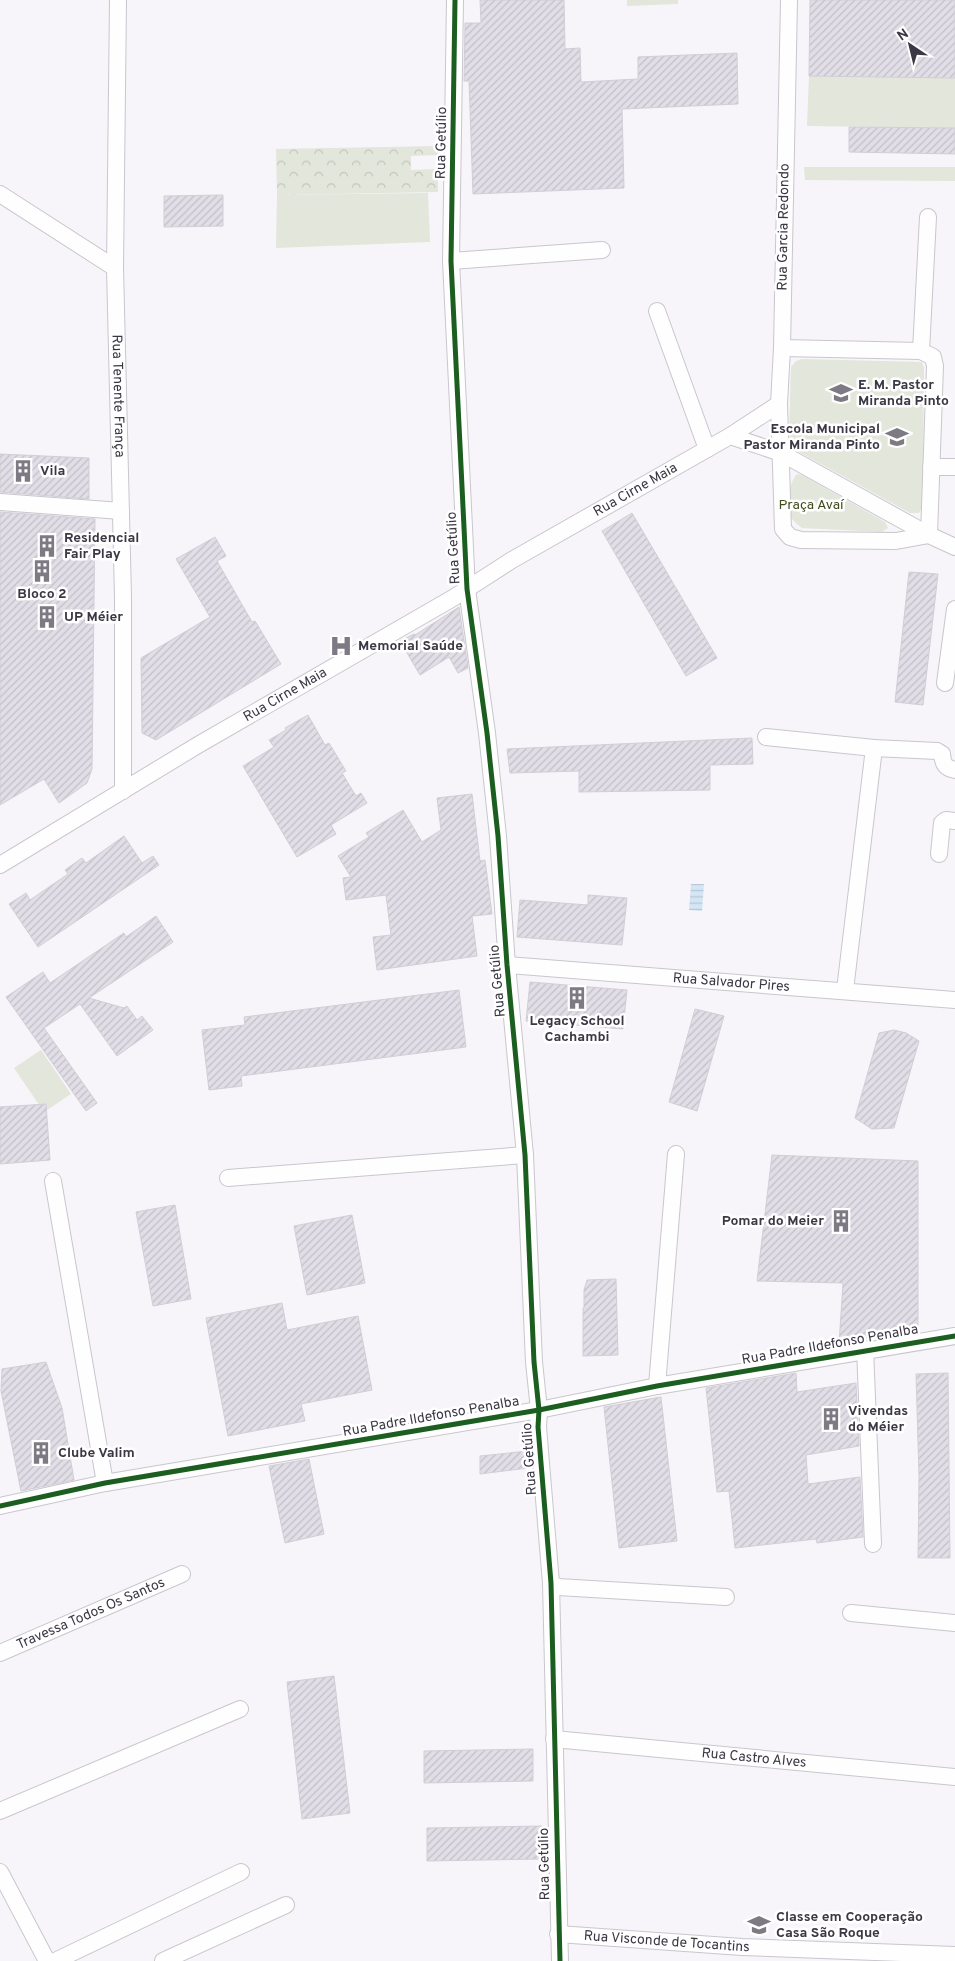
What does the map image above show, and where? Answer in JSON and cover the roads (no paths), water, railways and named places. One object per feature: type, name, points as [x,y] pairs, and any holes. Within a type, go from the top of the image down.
[{"type":"street","name":"Rua Tenente França","points":[[118,0],[115,268],[123,597],[122,791]]},
{"type":"street","name":"Rua Getúlio","points":[[455,0],[452,261],[467,589],[487,733],[498,836],[507,965],[524,1155],[534,1362],[551,1583],[560,1961]]},
{"type":"street","name":"Rua Garcia Redondo","points":[[781,453],[779,404],[782,348],[789,0]]},
{"type":"street","points":[[0,194],[115,268]]},
{"type":"street","points":[[921,351],[928,217]]},
{"type":"street","points":[[452,261],[602,250]]},
{"type":"street","points":[[658,311],[707,449]]},
{"type":"street","points":[[782,348],[921,351],[933,357],[935,366],[929,535]]},
{"type":"street","name":"Rua Cirne Maia","points":[[2,858],[122,791],[467,589],[512,560],[730,436],[779,404]]},
{"type":"street","points":[[730,436],[781,453],[929,535],[955,547]]},
{"type":"street","points":[[781,453],[782,522],[783,529],[790,537],[801,540],[896,541],[929,535]]},
{"type":"street","points":[[931,467],[955,467]]},
{"type":"street","points":[[0,502],[120,511]]},
{"type":"street","points":[[945,683],[955,609]]},
{"type":"street","points":[[766,737],[874,748],[937,751],[942,754],[943,763],[948,768],[955,770]]},
{"type":"street","points":[[845,990],[874,748]]},
{"type":"street","points":[[939,854],[942,823],[946,820],[955,821]]},
{"type":"street","name":"Rua Salvador Pires","points":[[507,965],[955,1000]]},
{"type":"street","points":[[657,1386],[676,1154]]},
{"type":"street","points":[[228,1178],[524,1155]]},
{"type":"street","points":[[52,1181],[105,1483]]},
{"type":"street","name":"Rua Padre Ildefonso Penalba","points":[[0,1506],[105,1483],[539,1410],[657,1386],[955,1336]]},
{"type":"street","points":[[865,1350],[874,1544]]},
{"type":"street","name":"Travessa Todos Os Santos","points":[[0,1653],[182,1574]]},
{"type":"street","points":[[551,1583],[558,1587],[726,1597]]},
{"type":"street","points":[[851,1614],[955,1623]]},
{"type":"street","points":[[0,1811],[240,1709]]},
{"type":"street","name":"Rua Castro Alves","points":[[554,1739],[955,1778]]},
{"type":"street","points":[[0,1872],[47,1961]]},
{"type":"street","points":[[55,1961],[241,1872]]},
{"type":"street","points":[[163,1961],[286,1906]]},
{"type":"street","name":"Rua Visconde de Tocantins","points":[[558,1934],[742,1947],[955,1955]]},
{"type":"water","points":[[691,884],[704,884],[702,911],[689,910]]},
{"type":"place","name":"E. M. Pastor Miranda Pinto","points":[[841,393]]},
{"type":"place","name":"Escola Municipal Pastor Miranda Pinto","points":[[897,437]]},
{"type":"place","name":"Vila","points":[[23,471]]},
{"type":"place","name":"Residencial Fair Play","points":[[47,546]]},
{"type":"place","name":"Bloco 2","points":[[42,571]]},
{"type":"place","name":"UP Méier","points":[[47,617]]},
{"type":"place","name":"Memorial Saúde","points":[[341,646]]},
{"type":"place","name":"Legacy School Cachambi","points":[[577,998]]},
{"type":"place","name":"Pomar do Meier","points":[[841,1221]]},
{"type":"place","name":"Vivendas do Méier","points":[[831,1419]]},
{"type":"place","name":"Clube Valim","points":[[41,1453]]},
{"type":"place","name":"Classe em Cooperação Casa São Roque","points":[[759,1925]]},
{"type":"park label","name":"Praça Avaí","points":[[811,505]]}]
